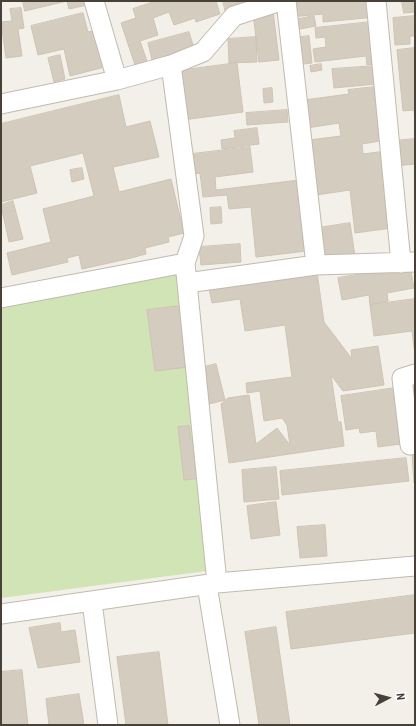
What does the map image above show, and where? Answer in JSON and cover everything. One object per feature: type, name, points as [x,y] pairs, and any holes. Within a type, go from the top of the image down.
[{"type":"street","points":[[94,1],[117,80]]},
{"type":"street","points":[[1,104],[117,80],[171,65],[203,52],[234,16],[281,1]]},
{"type":"street","points":[[286,1],[316,265]]},
{"type":"street","points":[[187,283],[316,265],[408,263],[376,1]]},
{"type":"street","points":[[171,65],[194,236],[185,263],[212,584],[230,725]]},
{"type":"street","points":[[1,298],[185,263]]},
{"type":"street","points":[[415,374],[402,378],[410,445],[415,444]]},
{"type":"street","points":[[1,614],[212,584],[415,566]]},
{"type":"street","points":[[92,602],[108,725]]},
{"type":"green space","points":[[176,270],[207,571],[1,598],[1,307]]},
{"type":"building","points":[[23,1],[67,1],[25,11]]},
{"type":"building","points":[[67,1],[86,1],[87,5],[69,9]]},
{"type":"building","points":[[156,1],[216,1],[220,14],[196,22],[195,18],[174,25],[169,12],[153,18],[158,35],[140,41],[147,61],[135,65],[121,23],[136,18],[133,9]]},
{"type":"building","points":[[223,1],[247,1],[249,7],[226,13]]},
{"type":"building","points":[[288,1],[375,1],[376,17],[323,22],[323,14],[290,17]]},
{"type":"building","points":[[402,1],[415,1],[415,12],[404,13]]},
{"type":"building","points":[[21,8],[24,28],[18,29],[22,56],[6,58],[1,22],[12,21],[10,9]]},
{"type":"building","points":[[273,11],[279,60],[259,62],[253,13]]},
{"type":"building","points":[[83,13],[88,32],[96,30],[105,67],[70,76],[64,49],[38,55],[31,26]]},
{"type":"building","points":[[314,16],[316,26],[295,30],[294,20]]},
{"type":"building","points":[[415,16],[415,36],[410,36],[410,44],[395,45],[393,18]]},
{"type":"building","points":[[380,21],[379,63],[367,65],[366,56],[315,62],[313,49],[326,47],[325,37],[316,38],[315,28]]},
{"type":"building","points":[[189,32],[194,48],[152,60],[148,43]]},
{"type":"building","points":[[309,36],[312,63],[295,65],[292,38]]},
{"type":"building","points":[[256,37],[257,62],[229,63],[228,39]]},
{"type":"building","points":[[415,48],[415,121],[414,110],[403,111],[397,50]]},
{"type":"building","points":[[60,55],[65,79],[54,82],[48,58]]},
{"type":"building","points":[[237,63],[243,112],[183,120],[177,71]]},
{"type":"building","points":[[321,64],[322,70],[311,72],[310,66]]},
{"type":"building","points":[[375,66],[376,84],[334,88],[332,69]]},
{"type":"building","points":[[374,87],[386,140],[362,144],[363,154],[386,151],[392,228],[355,233],[350,190],[316,195],[309,140],[341,136],[339,123],[307,128],[304,100],[349,94],[348,90]]},
{"type":"building","points":[[272,88],[273,102],[264,103],[263,89]]},
{"type":"building","points":[[119,95],[126,127],[150,121],[159,157],[113,167],[119,192],[171,179],[184,233],[168,237],[169,242],[145,248],[146,254],[127,259],[82,269],[79,255],[67,258],[68,262],[12,275],[7,253],[51,242],[43,209],[94,196],[83,153],[30,166],[37,193],[1,202],[1,124]]},
{"type":"building","points":[[287,110],[288,122],[247,125],[246,113]]},
{"type":"building","points":[[257,128],[259,144],[222,149],[221,140],[235,138],[234,131]]},
{"type":"building","points":[[415,139],[415,164],[395,166],[393,141]]},
{"type":"building","points":[[250,147],[253,172],[215,177],[216,190],[299,180],[307,251],[256,257],[251,207],[229,209],[227,195],[203,197],[200,173],[194,174],[192,154]]},
{"type":"building","points":[[82,168],[84,179],[72,182],[70,170]]},
{"type":"building","points":[[13,201],[23,239],[9,242],[1,205]]},
{"type":"building","points":[[221,207],[222,223],[211,224],[210,208]]},
{"type":"building","points":[[350,223],[355,256],[322,260],[318,228]]},
{"type":"building","points":[[240,244],[241,262],[201,265],[199,247]]},
{"type":"building","points":[[410,266],[414,288],[387,293],[388,301],[370,305],[369,295],[342,300],[338,278]]},
{"type":"building","points":[[317,272],[324,322],[352,359],[351,350],[378,346],[384,385],[343,391],[331,375],[338,422],[341,422],[344,446],[229,463],[221,404],[228,398],[249,395],[256,444],[277,428],[290,445],[287,425],[282,418],[264,421],[260,391],[247,393],[246,383],[292,377],[285,325],[245,331],[240,299],[212,303],[209,288]]},
{"type":"building","points":[[415,299],[415,355],[412,331],[374,336],[370,305]]},
{"type":"building","points":[[181,306],[189,367],[155,371],[147,310]]},
{"type":"building","points":[[216,364],[225,400],[209,404],[200,368]]},
{"type":"building","points":[[415,385],[415,442],[378,447],[376,431],[360,433],[359,428],[346,430],[341,396]]},
{"type":"building","points":[[189,426],[191,440],[196,440],[201,478],[184,480],[178,427]]},
{"type":"building","points":[[415,454],[415,483],[414,483],[412,455]]},
{"type":"building","points":[[406,458],[409,481],[282,495],[280,471]]},
{"type":"building","points":[[276,467],[279,499],[244,502],[242,470]]},
{"type":"building","points":[[276,502],[280,535],[251,539],[247,506]]},
{"type":"building","points":[[325,525],[327,556],[300,558],[297,527]]},
{"type":"building","points":[[415,595],[415,633],[291,649],[286,612]]},
{"type":"building","points":[[60,623],[61,632],[75,630],[80,662],[38,668],[29,628]]},
{"type":"building","points":[[276,627],[290,725],[259,725],[245,632]]},
{"type":"building","points":[[159,652],[168,725],[126,725],[117,657]]},
{"type":"building","points":[[22,670],[28,725],[1,725],[1,672]]},
{"type":"building","points":[[79,694],[84,725],[49,725],[46,699]]}]
